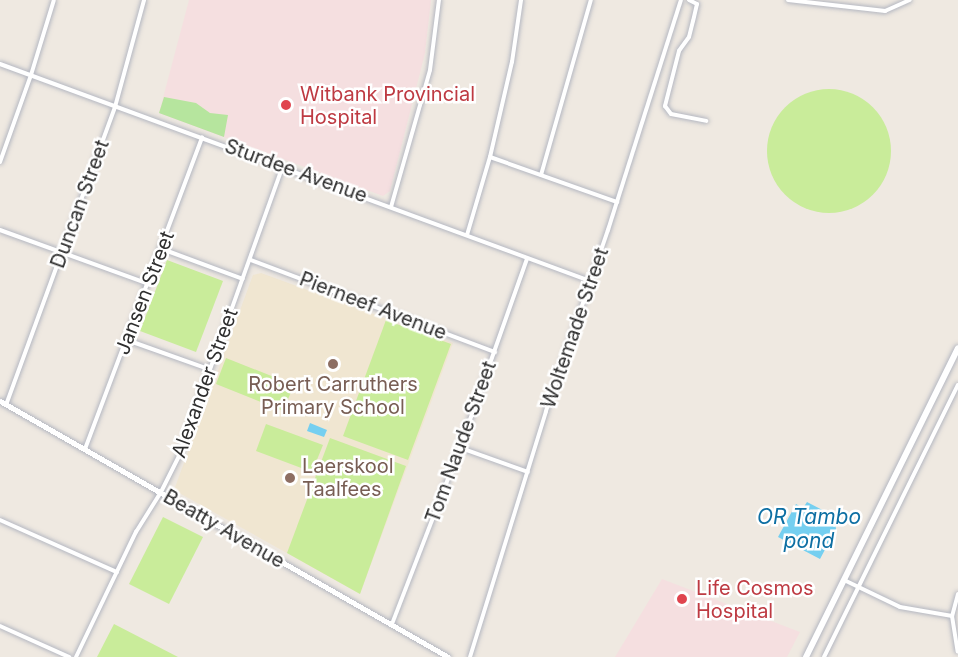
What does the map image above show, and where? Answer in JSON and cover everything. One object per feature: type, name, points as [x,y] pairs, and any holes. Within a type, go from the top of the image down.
[{"type":"main road","points":[[806,657],[958,348]]},
{"type":"street","points":[[0,162],[31,75],[54,0]]},
{"type":"street","name":"Duncan Street","points":[[6,405],[115,107],[144,0]]},
{"type":"street","points":[[391,207],[430,70],[439,0]]},
{"type":"street","points":[[467,235],[490,158],[512,62],[521,0]]},
{"type":"street","points":[[541,175],[591,0]]},
{"type":"street","name":"Woltemade Street","points":[[470,657],[681,0]]},
{"type":"street","points":[[690,0],[697,4],[693,21],[689,37],[680,51],[665,106],[671,114],[706,121]]},
{"type":"street","points":[[788,0],[885,11],[910,0]]},
{"type":"street","name":"Sturdee Avenue","points":[[0,64],[591,281]]},
{"type":"street","name":"Jansen Street","points":[[85,449],[149,284],[202,137]]},
{"type":"street","points":[[490,158],[617,202]]},
{"type":"street","name":"Alexander Street","points":[[76,657],[136,532],[161,492],[179,456],[208,369],[251,260],[283,166]]},
{"type":"street","points":[[0,230],[149,284]]},
{"type":"street","points":[[162,249],[243,279]]},
{"type":"street","name":"Tom Naude Street","points":[[392,624],[460,448],[527,259]]},
{"type":"street","name":"Pierneef Avenue","points":[[251,260],[495,352]]},
{"type":"street","points":[[127,340],[208,369]]},
{"type":"street","points":[[824,657],[958,385]]},
{"type":"street","name":"Beatty Avenue","points":[[0,401],[448,657]]},
{"type":"street","points":[[460,448],[528,472]]},
{"type":"street","points":[[0,520],[117,572]]},
{"type":"street","points":[[844,580],[900,607],[952,616]]},
{"type":"street","points":[[958,594],[952,616],[958,652]]},
{"type":"street","points":[[0,626],[69,657]]},
{"type":"shaded area","name":"Witbank Provincial Hospital","points":[[189,0],[431,0],[425,53],[390,191],[383,196],[159,113]]},
{"type":"shaded area","points":[[261,273],[453,343],[360,594],[174,490],[253,275]]},
{"type":"shaded area","name":"Life Cosmos Hospital","points":[[662,579],[800,632],[787,657],[615,657]]},
{"type":"green space","points":[[829,89],[853,93],[873,107],[887,127],[891,151],[887,175],[873,195],[853,209],[829,213],[805,209],[785,195],[771,175],[767,151],[771,127],[785,107],[805,93]]},
{"type":"green space","points":[[164,97],[196,103],[210,113],[228,115],[224,137],[159,113]]},
{"type":"green space","points":[[167,260],[223,281],[196,352],[140,331]]},
{"type":"green space","points":[[386,320],[451,344],[408,460],[343,436]]},
{"type":"green space","points":[[226,358],[294,385],[283,411],[216,384]]},
{"type":"green space","points":[[266,424],[323,445],[312,472],[256,451]]},
{"type":"green space","points":[[330,438],[406,466],[360,594],[287,553]]},
{"type":"green space","points":[[163,517],[203,537],[169,604],[129,584]]},
{"type":"green space","points":[[114,624],[178,657],[97,657]]},
{"type":"water","points":[[310,423],[327,430],[324,437],[307,431]]},
{"type":"water","name":"OR Tambo pond","points":[[807,502],[834,516],[836,529],[820,559],[778,537],[796,504],[803,508]]},
{"type":"place","name":"Witbank Provincial Hospital","points":[[286,105]]},
{"type":"place","name":"Robert Carruthers Primary School","points":[[333,364]]},
{"type":"place","name":"Laerskool Taalfees","points":[[290,478]]},
{"type":"place","name":"Life Cosmos Hospital","points":[[682,599]]}]
